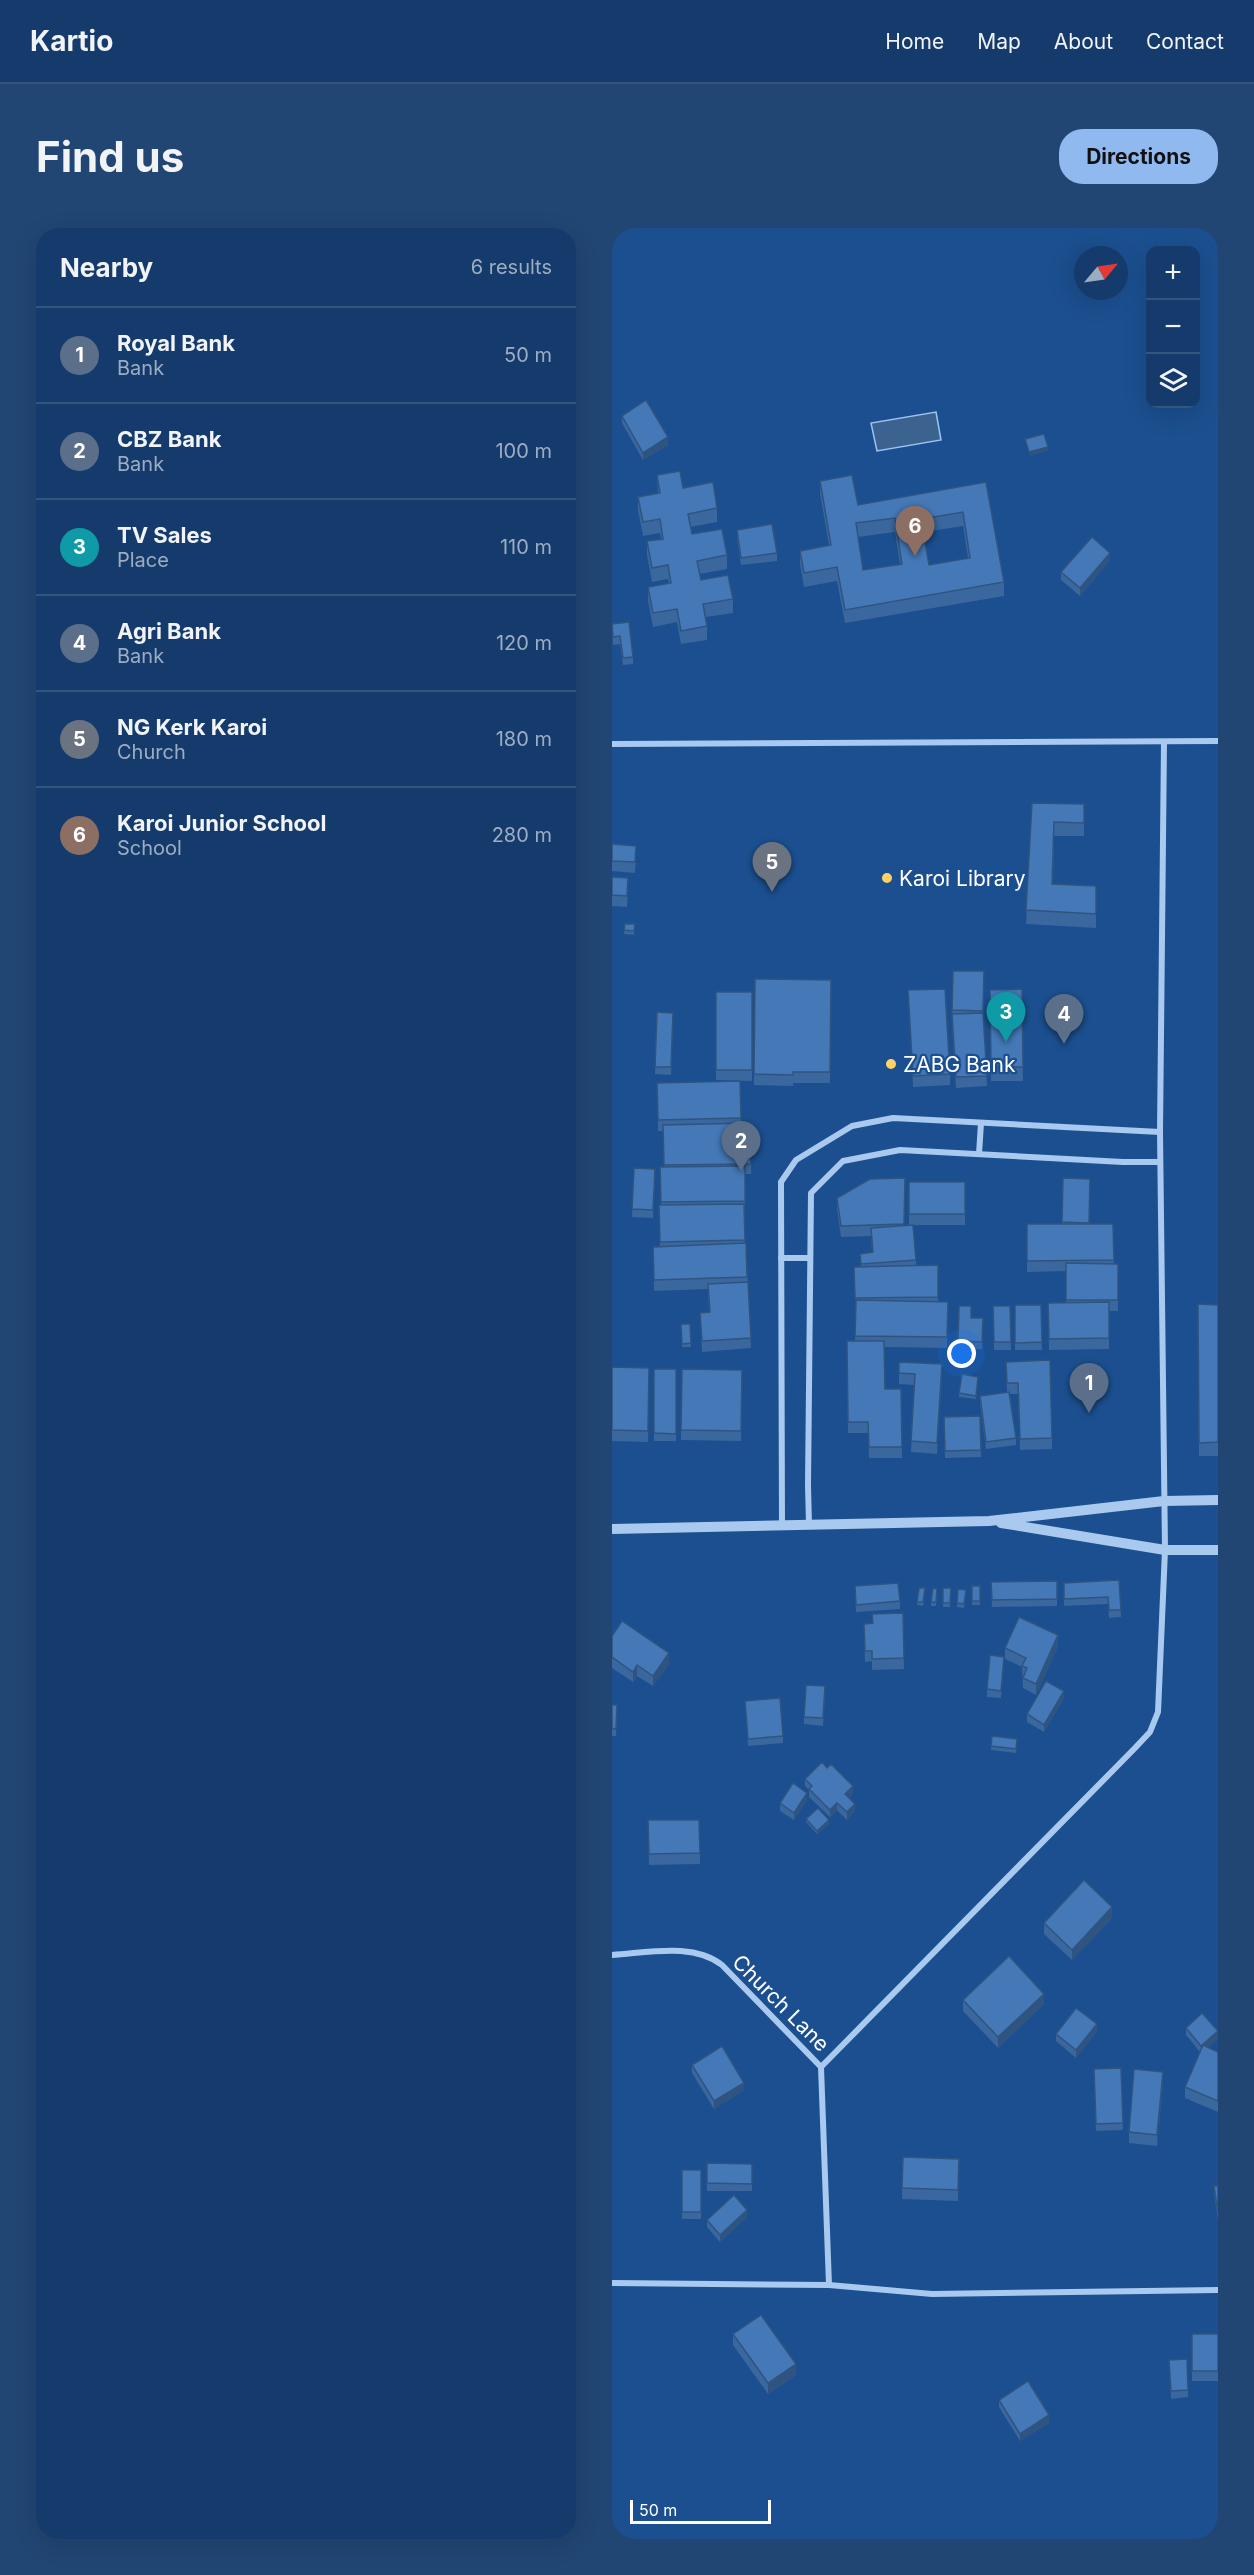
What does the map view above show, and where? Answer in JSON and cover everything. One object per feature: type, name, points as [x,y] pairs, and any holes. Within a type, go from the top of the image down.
[{"type":"street","points":[[612,744],[1218,741]]},
{"type":"street","points":[[829,2285],[821,2067],[1150,1732],[1158,1712],[1165,1550],[1160,1162],[1164,742]]},
{"type":"street","points":[[782,1525],[781,1182],[796,1160],[852,1126],[893,1118],[1160,1132]]},
{"type":"street","points":[[979,1154],[981,1123]]},
{"type":"street","points":[[809,1525],[811,1193],[843,1161],[900,1150],[1160,1162]]},
{"type":"street","points":[[781,1258],[810,1258]]},
{"type":"street","points":[[612,1528],[989,1521],[1164,1501],[1218,1500]]},
{"type":"street","points":[[989,1521],[1165,1550],[1218,1550]]},
{"type":"street","name":"Church Lane","points":[[612,1955],[690,1952],[710,1956],[821,2067]]},
{"type":"street","points":[[612,2283],[829,2285],[932,2294],[1218,2290]]},
{"type":"water","points":[[936,412],[941,440],[877,451],[871,423]]},
{"type":"building","points":[[646,400],[668,437],[643,453],[622,416]]},
{"type":"building","points":[[1044,434],[1048,447],[1029,452],[1025,439]]},
{"type":"building","points":[[680,471],[683,488],[713,482],[717,508],[688,514],[692,534],[722,529],[727,555],[697,561],[701,580],[728,575],[733,599],[703,604],[707,626],[681,631],[677,609],[653,613],[648,587],[671,583],[668,565],[652,568],[647,541],[663,539],[660,519],[643,522],[638,497],[660,493],[657,475]]},
{"type":"building","points":[[852,475],[858,505],[986,482],[1004,582],[845,610],[837,567],[804,573],[800,551],[831,545],[820,481]],"holes":[[[963,512],[970,558],[929,565],[921,519]],[[895,518],[902,564],[863,570],[856,523]]]},
{"type":"building","points":[[772,524],[777,553],[741,558],[737,530]]},
{"type":"building","points":[[1092,537],[1110,553],[1080,588],[1061,572]]},
{"type":"building","points":[[629,622],[633,657],[623,658],[620,636],[613,637],[612,624]]},
{"type":"building","points":[[1032,803],[1084,804],[1084,823],[1054,822],[1052,884],[1096,886],[1096,914],[1026,910]]},
{"type":"building","points":[[612,844],[636,846],[635,862],[612,861]]},
{"type":"building","points":[[612,877],[628,878],[627,896],[612,895]]},
{"type":"building","points":[[625,924],[635,924],[634,931],[624,930]]},
{"type":"building","points":[[953,971],[984,971],[983,1011],[952,1010]]},
{"type":"building","points":[[755,979],[831,980],[830,1072],[793,1072],[793,1075],[754,1074]]},
{"type":"building","points":[[945,989],[950,1074],[913,1076],[908,990]]},
{"type":"building","points":[[1022,989],[1023,1067],[991,1067],[990,990]]},
{"type":"building","points":[[716,992],[752,992],[752,1070],[716,1070]]},
{"type":"building","points":[[657,1012],[673,1013],[671,1067],[655,1067]]},
{"type":"building","points":[[983,1013],[987,1076],[956,1077],[952,1014]]},
{"type":"building","points":[[740,1081],[741,1118],[658,1120],[657,1083]]},
{"type":"building","points":[[750,1123],[751,1164],[664,1165],[663,1125]]},
{"type":"building","points":[[745,1166],[745,1201],[661,1202],[660,1167]]},
{"type":"building","points":[[634,1168],[655,1169],[653,1210],[632,1209]]},
{"type":"building","points":[[905,1178],[904,1224],[841,1226],[837,1198],[870,1179]]},
{"type":"building","points":[[1063,1178],[1090,1179],[1089,1223],[1062,1222]]},
{"type":"building","points":[[909,1182],[965,1182],[965,1214],[909,1214]]},
{"type":"building","points":[[744,1204],[745,1240],[660,1242],[659,1205]]},
{"type":"building","points":[[1027,1224],[1113,1224],[1114,1260],[1027,1261]]},
{"type":"building","points":[[913,1225],[916,1260],[861,1264],[860,1254],[873,1252],[871,1228]]},
{"type":"building","points":[[746,1243],[747,1277],[654,1280],[653,1247]]},
{"type":"building","points":[[1066,1263],[1118,1264],[1118,1300],[1066,1300]]},
{"type":"building","points":[[938,1265],[938,1297],[855,1298],[854,1267]]},
{"type":"building","points":[[748,1282],[751,1338],[702,1341],[700,1313],[710,1312],[708,1284]]},
{"type":"building","points":[[856,1300],[948,1302],[947,1337],[855,1336]]},
{"type":"building","points":[[1109,1302],[1109,1338],[1049,1339],[1048,1303]]},
{"type":"building","points":[[1198,1304],[1218,1305],[1218,1442],[1199,1443]]},
{"type":"building","points":[[1015,1305],[1041,1305],[1042,1342],[1015,1343]]},
{"type":"building","points":[[959,1306],[971,1306],[971,1318],[983,1318],[982,1342],[958,1341]]},
{"type":"building","points":[[993,1306],[1010,1306],[1011,1342],[994,1342]]},
{"type":"building","points":[[681,1324],[690,1324],[691,1343],[682,1344]]},
{"type":"building","points":[[847,1341],[884,1341],[885,1389],[901,1389],[902,1447],[869,1447],[868,1422],[848,1422]]},
{"type":"building","points":[[1050,1360],[1052,1438],[1020,1439],[1018,1383],[1007,1383],[1006,1362]]},
{"type":"building","points":[[899,1362],[942,1364],[937,1443],[911,1441],[915,1374],[899,1373]]},
{"type":"building","points":[[612,1367],[649,1368],[648,1431],[612,1430]]},
{"type":"building","points":[[654,1369],[676,1369],[676,1434],[654,1433]]},
{"type":"building","points":[[682,1369],[742,1370],[741,1431],[681,1430]]},
{"type":"building","points":[[962,1374],[978,1377],[976,1396],[959,1393]]},
{"type":"building","points":[[1009,1392],[1016,1438],[986,1442],[980,1396]]},
{"type":"building","points":[[980,1416],[981,1450],[945,1451],[944,1417]]},
{"type":"building","points":[[1119,1580],[1121,1610],[1109,1610],[1108,1597],[1064,1599],[1064,1583]]},
{"type":"building","points":[[1057,1581],[1057,1599],[992,1600],[991,1582]]},
{"type":"building","points":[[898,1583],[900,1601],[856,1605],[855,1586]]},
{"type":"building","points":[[972,1586],[980,1586],[980,1601],[972,1601]]},
{"type":"building","points":[[919,1588],[925,1588],[923,1602],[917,1602]]},
{"type":"building","points":[[933,1588],[937,1589],[936,1602],[931,1602]]},
{"type":"building","points":[[943,1588],[951,1588],[950,1603],[943,1603]]},
{"type":"building","points":[[958,1589],[966,1590],[964,1604],[957,1603]]},
{"type":"building","points":[[903,1613],[904,1658],[872,1659],[872,1651],[865,1651],[864,1624],[873,1623],[872,1614]]},
{"type":"building","points":[[1019,1617],[1058,1635],[1036,1684],[1023,1678],[1027,1668],[1022,1666],[1026,1658],[1005,1648]]},
{"type":"building","points":[[622,1621],[669,1653],[653,1676],[637,1665],[633,1672],[612,1657],[612,1636]]},
{"type":"building","points":[[990,1655],[1004,1657],[1001,1691],[987,1689]]},
{"type":"building","points":[[1046,1681],[1064,1691],[1044,1725],[1027,1714]]},
{"type":"building","points":[[806,1685],[825,1686],[823,1718],[804,1717]]},
{"type":"building","points":[[780,1698],[783,1736],[748,1739],[745,1701]]},
{"type":"building","points":[[612,1705],[617,1705],[616,1729],[612,1729]]},
{"type":"building","points":[[992,1736],[1017,1739],[1016,1749],[991,1746]]},
{"type":"building","points":[[822,1762],[827,1768],[831,1764],[853,1786],[845,1794],[855,1804],[847,1812],[837,1803],[830,1810],[809,1789],[812,1786],[805,1779]]},
{"type":"building","points":[[793,1783],[807,1793],[794,1813],[780,1803]]},
{"type":"building","points":[[818,1808],[829,1820],[817,1831],[806,1819]]},
{"type":"building","points":[[648,1820],[699,1820],[700,1853],[649,1854]]},
{"type":"building","points":[[1084,1880],[1112,1907],[1072,1950],[1044,1923]]},
{"type":"building","points":[[1009,1956],[1044,1994],[998,2037],[963,2000]]},
{"type":"building","points":[[1076,2008],[1097,2024],[1076,2050],[1056,2034]]},
{"type":"building","points":[[1202,2013],[1218,2031],[1201,2046],[1186,2028]]},
{"type":"building","points":[[1203,2045],[1218,2052],[1218,2101],[1185,2087]]},
{"type":"building","points":[[722,2046],[744,2083],[714,2101],[692,2065]]},
{"type":"building","points":[[1121,2068],[1123,2123],[1096,2124],[1094,2069]]},
{"type":"building","points":[[1134,2069],[1163,2072],[1157,2135],[1129,2132]]},
{"type":"building","points":[[903,2157],[959,2159],[958,2190],[902,2188]]},
{"type":"building","points":[[707,2163],[752,2164],[752,2184],[707,2183]]},
{"type":"building","points":[[682,2170],[701,2170],[701,2212],[682,2212]]},
{"type":"building","points":[[1214,2186],[1218,2186],[1218,2213]]},
{"type":"building","points":[[734,2195],[747,2210],[720,2235],[707,2220]]},
{"type":"building","points":[[761,2315],[796,2364],[768,2383],[733,2334]]},
{"type":"building","points":[[1192,2334],[1218,2334],[1218,2371],[1192,2371]]},
{"type":"building","points":[[1187,2359],[1188,2390],[1171,2391],[1169,2360]]},
{"type":"building","points":[[1028,2381],[1049,2415],[1020,2434],[999,2400]]},
{"type":"place","name":"Karoi Junior School","points":[[915,556]]},
{"type":"place","name":"Karoi Library","points":[[887,878]]},
{"type":"place","name":"NG Kerk Karoi","points":[[772,892]]},
{"type":"place","name":"TV Sales","points":[[1006,1042]]},
{"type":"place","name":"Agri Bank","points":[[1064,1044]]},
{"type":"place","name":"ZABG Bank","points":[[891,1064]]},
{"type":"place","name":"CBZ Bank","points":[[741,1171]]},
{"type":"place","name":"Royal Bank","points":[[1089,1413]]}]
